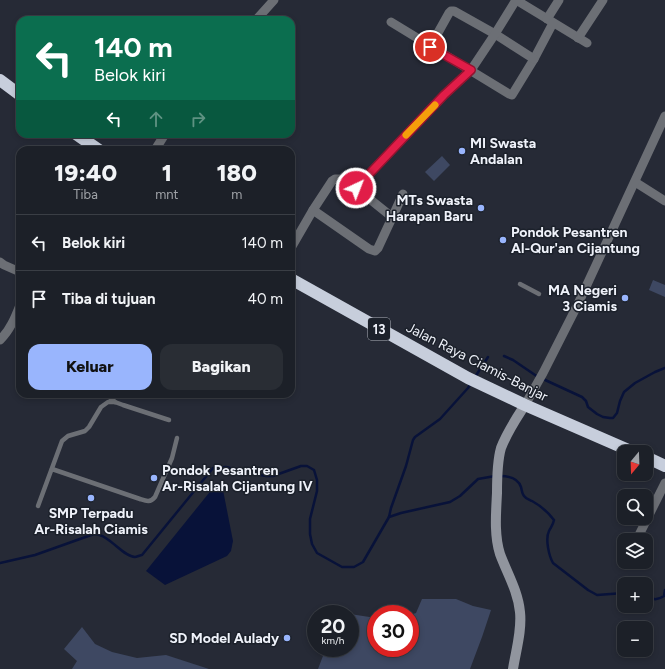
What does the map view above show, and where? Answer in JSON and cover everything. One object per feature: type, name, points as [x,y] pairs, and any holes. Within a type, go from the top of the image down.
[{"type":"highway","points":[[0,80],[16,92]]},
{"type":"highway","points":[[82,138],[93,146]]},
{"type":"highway","name":"Jalan Raya Ciamis-Banjar","points":[[295,281],[472,380],[617,445]]},
{"type":"highway","points":[[653,461],[665,466]]},
{"type":"street","points":[[260,16],[274,0]]},
{"type":"street","points":[[356,188],[444,95],[471,70],[516,0],[587,43]]},
{"type":"street","points":[[392,22],[430,47],[512,95],[534,59],[559,0]]},
{"type":"street","points":[[578,38],[603,0]]},
{"type":"street","points":[[430,47],[451,11],[456,12],[495,34],[534,59]]},
{"type":"street","points":[[512,669],[521,620],[518,599],[500,554],[496,532],[497,479],[500,453],[506,435],[543,373],[578,304],[626,199],[665,119]]},
{"type":"street","points":[[295,241],[313,210],[335,179],[339,179],[356,188],[392,217]]},
{"type":"street","points":[[635,182],[665,201]]},
{"type":"street","points":[[313,210],[374,251],[378,248],[403,194]]},
{"type":"street","points":[[0,262],[16,270]]},
{"type":"street","points":[[0,340],[16,323]]},
{"type":"street","points":[[640,533],[665,483]]},
{"type":"lane","points":[[520,284],[539,294]]},
{"type":"lane","points":[[110,398],[115,402]]},
{"type":"lane","points":[[38,506],[64,438],[85,431],[101,407],[108,402],[115,402],[169,420]]},
{"type":"lane","points":[[52,469],[140,499],[150,501],[155,498],[172,458],[177,438]]},
{"type":"shaded area","points":[[442,156],[450,165],[434,181],[425,172]]},
{"type":"shaded area","points":[[653,280],[665,285],[665,297],[649,290]]},
{"type":"shaded area","points":[[422,599],[456,599],[473,606],[491,610],[470,669],[318,669],[323,657],[359,657],[359,615],[367,617],[367,657],[419,657],[419,606]]},
{"type":"shaded area","points":[[82,627],[95,644],[112,652],[137,658],[166,655],[209,669],[72,669],[77,661],[64,649]]},
{"type":"water","points":[[217,483],[221,483],[222,485],[233,541],[231,551],[227,556],[165,585],[146,571]]},
{"type":"waterway","points":[[504,356],[513,360],[538,377]]},
{"type":"waterway","points":[[475,377],[488,357]]},
{"type":"waterway","points":[[543,379],[582,397],[586,401],[588,407],[597,414],[603,417],[613,418],[617,413],[624,392],[635,383],[665,368]]},
{"type":"waterway","points":[[389,517],[413,440],[440,419],[471,383]]},
{"type":"waterway","points":[[0,563],[35,555],[94,534],[100,535],[110,541],[130,556],[135,557],[142,555],[213,468],[226,467],[245,472],[273,476],[301,466],[307,466],[314,470],[317,480],[317,491],[310,519],[312,544],[317,553],[342,567],[354,567],[363,562],[389,517],[450,502],[460,496],[478,479],[495,476]]},
{"type":"waterway","points":[[500,476],[510,477],[518,481],[525,497],[541,507],[554,520],[547,538],[549,552],[553,563],[588,590],[597,595],[617,594]]},
{"type":"waterway","points":[[653,599],[659,599],[664,596],[665,590]]},
{"type":"slow traffic","points":[[406,135],[435,105]]},
{"type":"place","name":"MI Swasta Andalan","points":[[462,151]]},
{"type":"place","name":"MTs Swasta Harapan Baru","points":[[481,208]]},
{"type":"place","name":"Pondok Pesantren Al-Qur'an Cijantung","points":[[503,240]]},
{"type":"place","name":"MA Negeri 3 Ciamis","points":[[625,298]]},
{"type":"place","name":"Pondok Pesantren Ar-Risalah Cijantung IV","points":[[154,478]]},
{"type":"place","name":"SMP Terpadu Ar-Risalah Ciamis","points":[[91,498]]},
{"type":"place","name":"SD Model Aulady","points":[[287,638]]},
{"type":"route","points":[[356,188],[444,95],[471,70],[430,47]]}]
